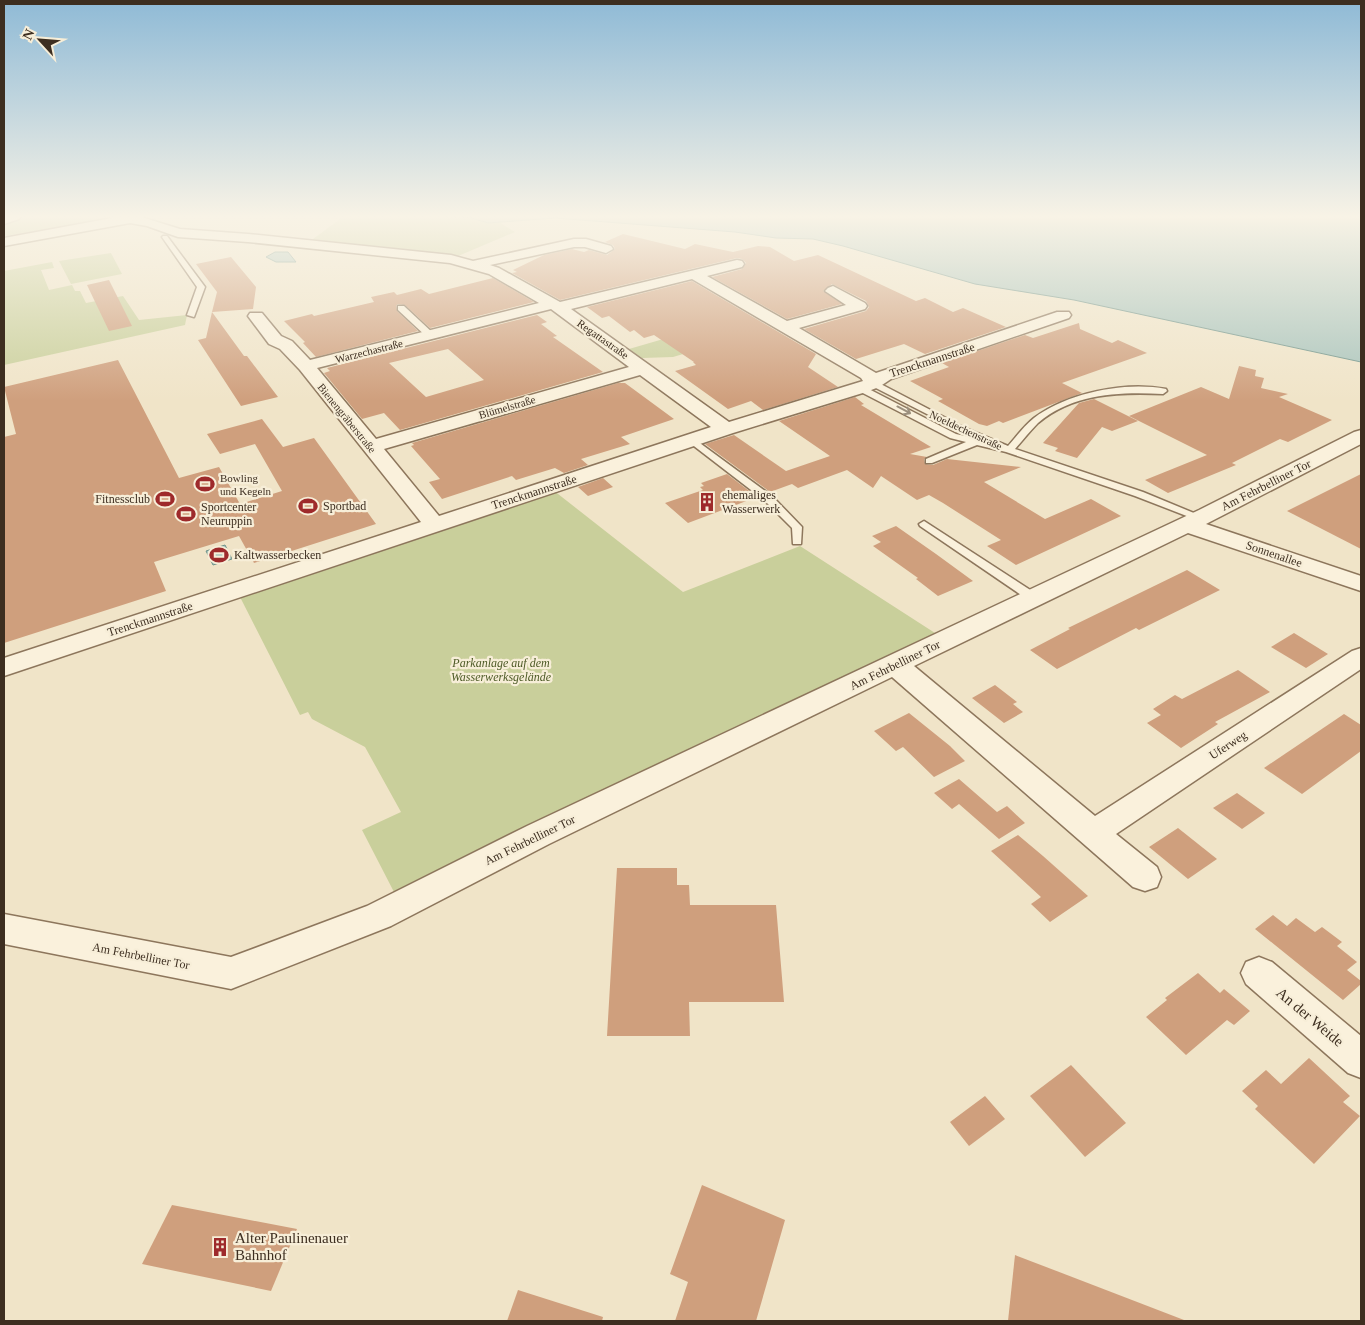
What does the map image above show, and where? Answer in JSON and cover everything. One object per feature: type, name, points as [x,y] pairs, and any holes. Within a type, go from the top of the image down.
[{"type":"street","name":"Regattastraße","points":[[507,278],[556,306],[726,429]]},
{"type":"street","name":"Warzechastraße","points":[[306,366],[677,278]]},
{"type":"street","name":"Noeldechenstraße","points":[[701,278],[868,375],[867,386]]},
{"type":"street","points":[[785,327],[859,306],[832,291]]},
{"type":"street","name":"Bienengräberstraße","points":[[256,316],[275,340],[286,345],[306,366],[370,447],[435,524]]},
{"type":"street","name":"Trenckmannstraße","points":[[4,667],[726,429],[867,386],[885,375],[1063,316]]},
{"type":"street","name":"Blümelstraße","points":[[370,447],[644,368]]},
{"type":"street","name":"Am Fehrbelliner Tor","points":[[4,929],[231,974],[379,916],[538,835],[1194,521],[1361,436]]},
{"type":"street","name":"Sonnenallee","points":[[1194,521],[1361,584]]},
{"type":"street","name":"Uferweg","points":[[1094,833],[1361,657]]},
{"type":"street","points":[[895,664],[1146,877]]},
{"type":"street","name":"An der Weide","points":[[1259,974],[1361,1060]]},
{"type":"lane","points":[[191,315],[201,287],[195,278]]},
{"type":"lane","points":[[401,308],[431,336]]},
{"type":"lane","name":"Noeldechenstraße","points":[[867,386],[953,436],[1010,450]]},
{"type":"lane","name":"Noeldechenstraße","points":[[867,386],[1010,450]]},
{"type":"lane","points":[[1163,391],[1122,390],[1088,395],[1057,407],[1036,420],[1010,450],[1139,494],[1194,521]]},
{"type":"lane","points":[[693,441],[768,498],[797,527],[797,542]]},
{"type":"lane","points":[[929,461],[975,442]]},
{"type":"lane","points":[[924,524],[1034,598]]},
{"type":"green space","points":[[4,278],[44,278],[49,290],[72,285],[75,291],[80,291],[86,303],[123,296],[139,320],[187,315],[185,325],[4,365]]},
{"type":"green space","points":[[68,278],[102,278],[71,284]]},
{"type":"green space","points":[[684,333],[707,347],[673,357],[642,358],[629,349]]},
{"type":"green space","name":"Parkanlage auf dem Wasserwerksgelände","points":[[553,490],[683,592],[800,546],[935,633],[394,892],[362,830],[401,812],[365,747],[312,719],[308,712],[300,715],[239,595]]},
{"type":"water","points":[[954,278],[1361,278],[1361,362],[1074,300],[975,284]]},
{"type":"water","name":"Kaltwasserbecken","points":[[225,545],[232,559],[213,565],[206,551]]},
{"type":"building","points":[[206,278],[248,278],[256,287],[253,309],[212,312],[217,292]]},
{"type":"building","points":[[493,278],[534,302],[430,328],[405,305],[398,304],[396,306],[397,311],[418,331],[316,357],[303,343],[305,342],[284,321],[374,302],[371,297],[394,292],[397,295],[421,289],[429,294]]},
{"type":"building","points":[[521,278],[653,278],[560,300]]},
{"type":"building","points":[[713,278],[867,278],[916,301],[925,298],[953,312],[963,308],[1006,327],[925,354],[904,344],[856,359],[804,329],[866,311],[869,307],[866,301],[832,284],[823,291],[842,304],[787,319]]},
{"type":"building","points":[[109,280],[132,326],[109,331],[87,285]]},
{"type":"building","points":[[692,281],[816,354],[808,367],[838,387],[763,410],[751,401],[728,409],[675,371],[696,365],[694,362],[654,335],[644,338],[634,330],[630,332],[609,316],[602,318],[587,307]]},
{"type":"building","points":[[212,312],[244,356],[247,356],[278,397],[241,406],[198,340],[206,338]]},
{"type":"building","points":[[537,315],[547,322],[541,324],[557,336],[553,337],[603,372],[400,430],[384,413],[362,419],[324,373],[330,371],[327,368]],"holes":[[[448,349],[484,380],[426,397],[389,363]]]},
{"type":"building","points":[[1079,323],[1080,329],[1112,343],[1118,340],[1147,353],[1062,383],[1082,393],[1003,423],[999,421],[987,426],[979,424],[938,401],[943,399],[910,381],[949,367],[942,363],[1025,335],[1033,338]]},
{"type":"building","name":"Sportcenter Neuruppin","points":[[118,360],[179,478],[219,467],[240,504],[282,491],[255,444],[220,454],[207,434],[262,419],[283,447],[314,438],[376,524],[254,563],[239,536],[154,562],[166,591],[4,643],[4,437],[16,434],[4,387]]},
{"type":"building","points":[[1239,366],[1256,370],[1255,376],[1264,378],[1261,388],[1288,394],[1279,397],[1332,420],[1288,442],[1280,439],[1232,463],[1236,465],[1168,493],[1145,480],[1207,455],[1129,416],[1201,387],[1229,399]]},
{"type":"building","points":[[618,383],[625,383],[674,419],[621,437],[630,444],[581,459],[588,465],[564,473],[555,468],[516,480],[512,476],[442,499],[429,482],[440,479],[411,446],[414,445],[412,443]]},
{"type":"building","points":[[855,397],[864,404],[861,405],[931,447],[910,454],[927,457],[924,459],[925,464],[933,465],[947,459],[1021,467],[984,482],[1045,519],[1091,499],[1121,516],[1016,565],[987,546],[1001,540],[929,495],[917,500],[881,476],[873,488],[847,470],[798,488],[792,484],[770,492],[705,444],[734,435],[786,471],[830,456],[779,421]]},
{"type":"building","points":[[1094,399],[1138,421],[1112,431],[1102,427],[1077,458],[1055,451],[1058,448],[1043,443],[1079,403]]},
{"type":"building","name":"ehemaliges Wasserwerk","points":[[727,474],[757,497],[688,523],[665,503],[703,490],[700,487],[704,486],[701,483]]},
{"type":"building","points":[[1361,474],[1361,549],[1287,511]]},
{"type":"building","points":[[603,478],[613,487],[588,496],[578,487]]},
{"type":"building","points":[[896,526],[973,581],[938,596],[916,579],[918,578],[873,546],[881,542],[872,536]]},
{"type":"building","points":[[1187,570],[1220,590],[1139,630],[1136,628],[1057,669],[1030,650],[1070,629],[1068,628]]},
{"type":"building","points":[[1294,633],[1328,654],[1306,668],[1271,647]]},
{"type":"building","points":[[1238,670],[1270,692],[1215,722],[1218,724],[1181,748],[1147,723],[1161,715],[1153,709],[1175,695],[1182,699]]},
{"type":"building","points":[[995,685],[1017,702],[1013,704],[1023,712],[1004,723],[972,698]]},
{"type":"building","points":[[909,713],[950,746],[965,761],[934,777],[903,747],[896,751],[874,731]]},
{"type":"building","points":[[1344,714],[1361,725],[1361,751],[1302,794],[1264,768]]},
{"type":"building","points":[[959,779],[997,812],[1007,806],[1025,823],[999,839],[959,804],[952,809],[934,793]]},
{"type":"building","points":[[1237,793],[1265,813],[1242,829],[1213,808]]},
{"type":"building","points":[[1178,828],[1217,859],[1188,879],[1149,847]]},
{"type":"building","points":[[1018,835],[1088,896],[1050,922],[1031,904],[1041,897],[991,851]]},
{"type":"building","points":[[617,868],[677,868],[677,885],[689,885],[690,905],[776,905],[784,1002],[689,1002],[690,1036],[607,1036]]},
{"type":"building","points":[[1273,915],[1287,926],[1296,918],[1315,932],[1322,927],[1342,942],[1337,946],[1357,962],[1347,970],[1361,981],[1361,984],[1343,1000],[1255,929]]},
{"type":"building","points":[[1198,973],[1220,993],[1224,989],[1250,1011],[1234,1025],[1227,1020],[1186,1055],[1146,1017],[1167,1000],[1165,998]]},
{"type":"building","points":[[1309,1058],[1350,1096],[1343,1102],[1360,1116],[1314,1164],[1255,1109],[1258,1106],[1242,1091],[1266,1070],[1281,1084]]},
{"type":"building","points":[[1071,1065],[1126,1123],[1085,1157],[1030,1096]]},
{"type":"building","points":[[985,1096],[1005,1119],[969,1146],[950,1122]]},
{"type":"building","points":[[702,1185],[785,1220],[756,1321],[675,1321],[688,1282],[670,1274]]},
{"type":"building","name":"Alter Paulinenauer Bahnhof","points":[[172,1205],[297,1229],[271,1291],[142,1264]]},
{"type":"building","points":[[1015,1255],[1184,1320],[1184,1321],[1008,1321]]},
{"type":"building","points":[[518,1290],[603,1317],[602,1321],[507,1321]]},
{"type":"place","name":"Bowling und Kegeln","points":[[205,484]]},
{"type":"place","name":"Fitnessclub","points":[[165,499]]},
{"type":"place","name":"ehemaliges Wasserwerk","points":[[707,502]]},
{"type":"place","name":"Sportbad","points":[[308,506]]},
{"type":"place","name":"Sportcenter Neuruppin","points":[[186,514]]},
{"type":"place","name":"Kaltwasserbecken","points":[[219,555]]},
{"type":"place","name":"Alter Paulinenauer Bahnhof","points":[[220,1247]]}]
